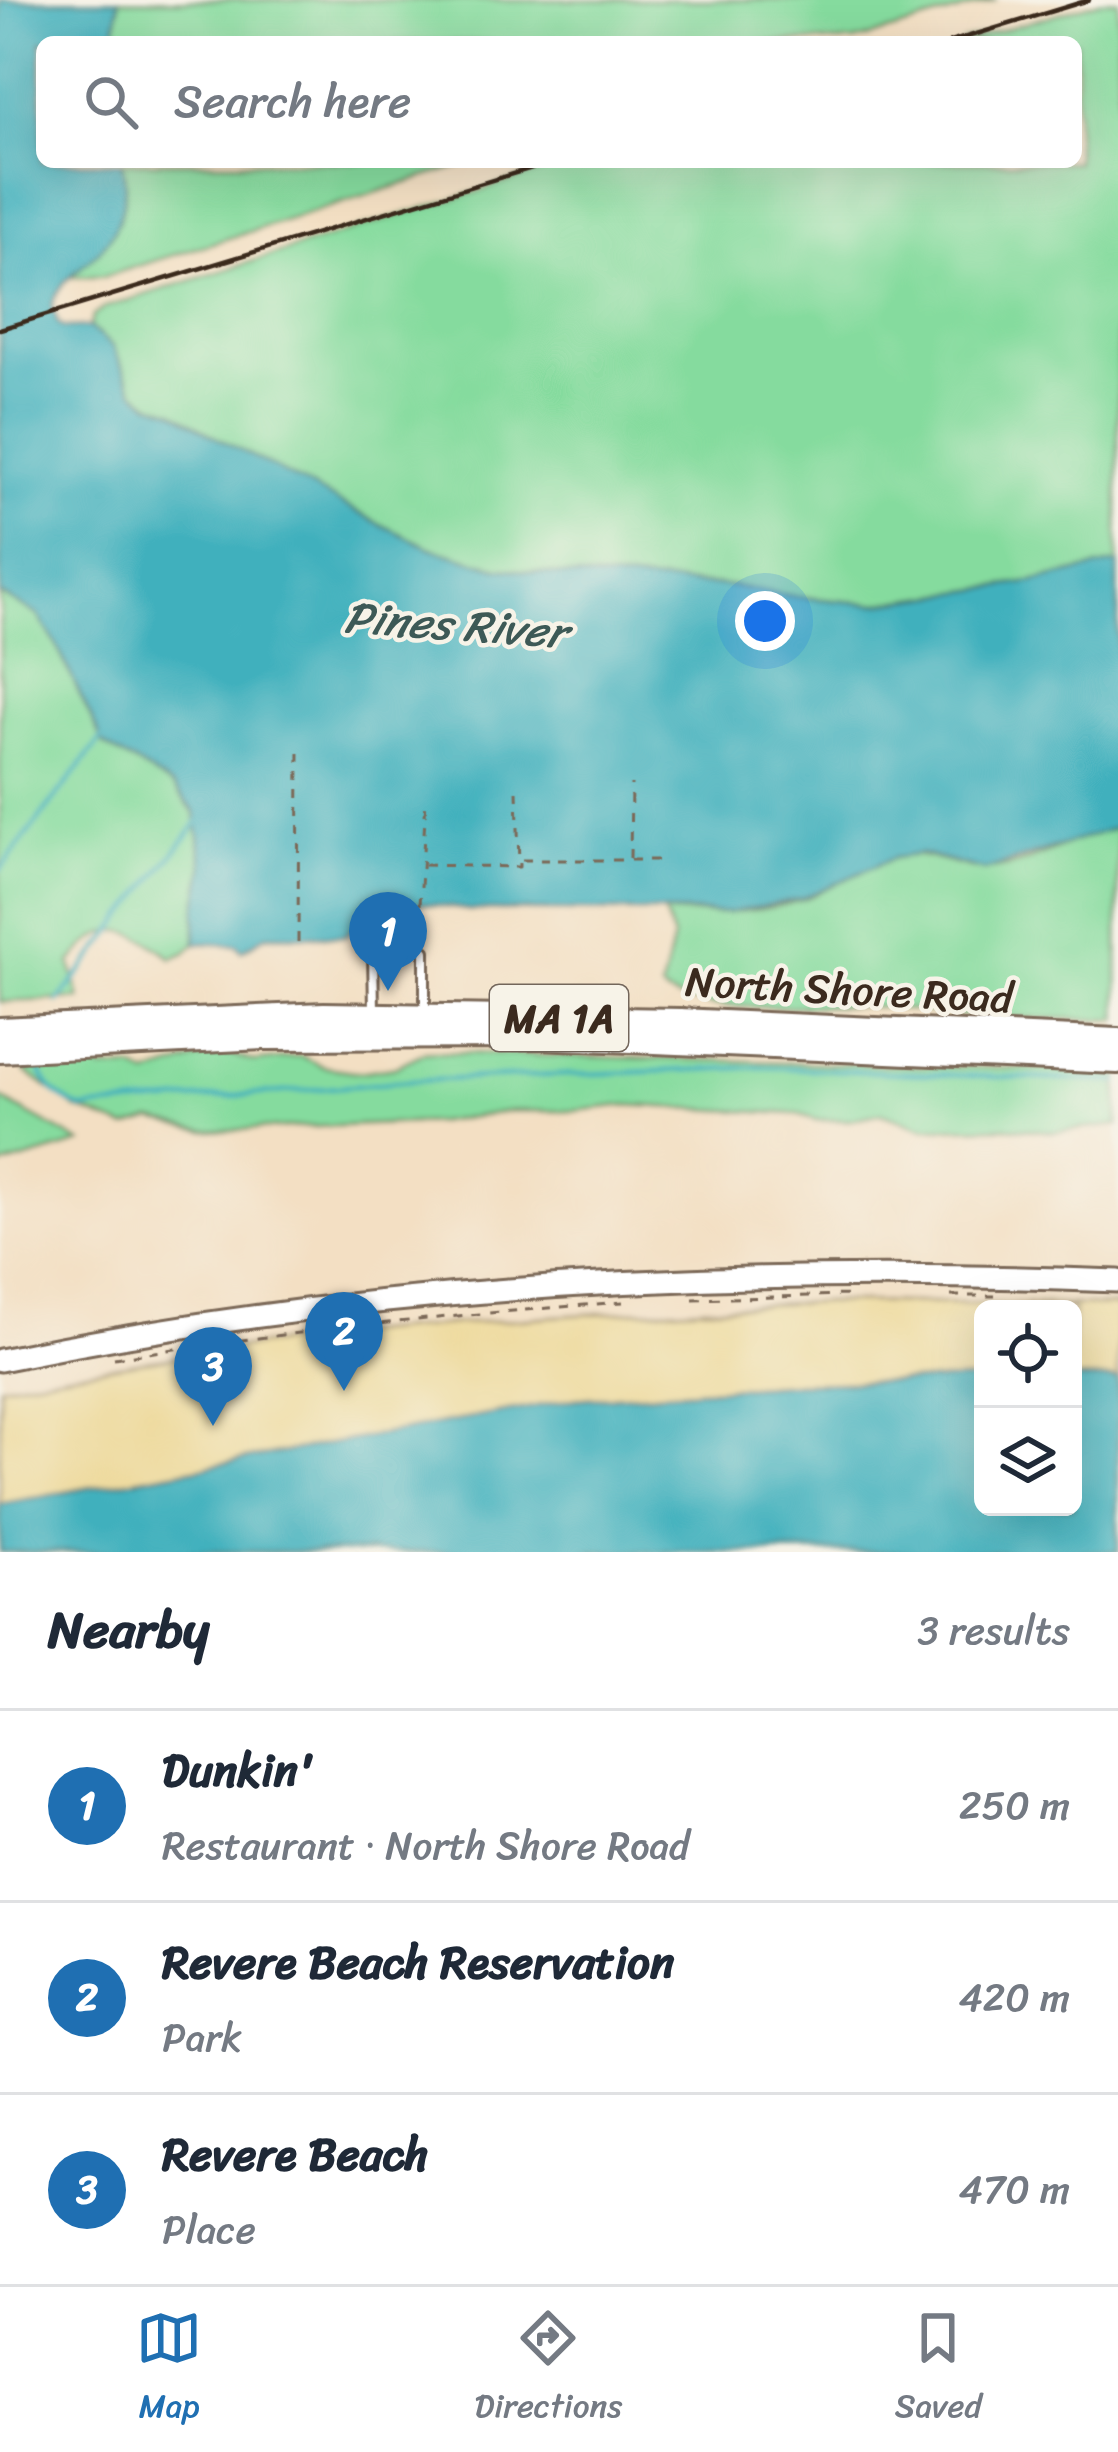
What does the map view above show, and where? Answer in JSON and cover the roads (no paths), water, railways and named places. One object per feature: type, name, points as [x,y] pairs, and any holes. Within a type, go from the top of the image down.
[{"type":"highway","name":"North Shore Road","points":[[0,1030],[425,1016],[680,1021],[1118,1041]]},
{"type":"highway","name":"North Shore Road","points":[[0,1050],[263,1037],[538,1036],[1118,1061]]},
{"type":"main road","points":[[0,1360],[69,1345],[278,1315],[649,1281],[881,1276],[1118,1281]]},
{"type":"lane","points":[[374,1016],[374,952],[414,945],[425,951],[425,1016]]},
{"type":"water","name":"Pines River","points":[[0,0],[119,0],[115,36],[36,36],[36,168],[122,168],[125,184],[119,219],[108,240],[65,281],[52,306],[64,328],[89,327],[112,346],[134,390],[149,403],[173,410],[210,434],[431,548],[498,568],[732,586],[875,604],[1033,582],[1118,563],[1118,827],[985,871],[921,854],[894,858],[800,899],[728,913],[468,910],[422,903],[378,913],[344,936],[266,935],[242,951],[237,945],[196,943],[204,867],[195,812],[173,786],[104,745],[38,615],[0,594]]},
{"type":"water","points":[[1082,1379],[1118,1379],[1118,1552],[0,1552],[0,1504],[576,1399],[798,1383],[974,1380],[974,1516],[1082,1516]]},
{"type":"waterway","points":[[0,870],[103,737]]},
{"type":"waterway","points":[[58,1002],[198,822]]},
{"type":"waterway","points":[[40,1069],[56,1093],[82,1109],[411,1081],[766,1067],[1118,1082]]},
{"type":"railway","points":[[970,36],[1089,0]]},
{"type":"railway","points":[[0,329],[532,168]]},
{"type":"place","name":"Dunkin'","points":[[388,991]]},
{"type":"place","name":"Revere Beach Reservation","points":[[344,1391]]},
{"type":"place","name":"Revere Beach","points":[[213,1426]]}]
